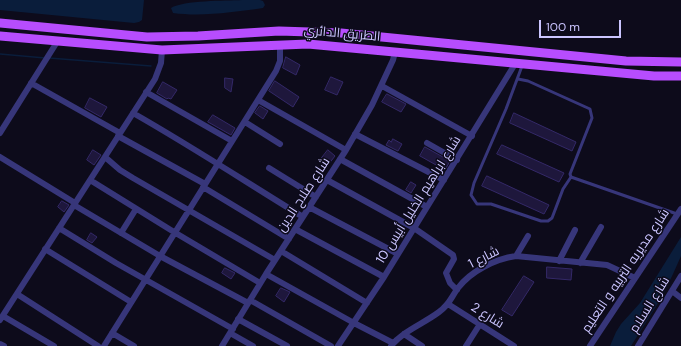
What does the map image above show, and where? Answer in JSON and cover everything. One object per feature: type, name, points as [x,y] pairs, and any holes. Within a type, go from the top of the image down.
[{"type":"main road","name":"الطريق الدائري","points":[[0,23],[147,37],[198,36],[279,31],[341,33],[626,62],[681,62]]},
{"type":"main road","name":"الطريق الدائري","points":[[0,36],[162,50],[308,44],[654,76],[681,76]]},
{"type":"street","points":[[0,133],[57,42]]},
{"type":"street","points":[[104,346],[276,71],[280,61],[280,44]]},
{"type":"street","points":[[54,346],[2,318],[157,74],[161,63],[162,50]]},
{"type":"street","name":"شارع صلاح الدين","points":[[222,346],[260,283],[346,150],[382,86],[395,52]]},
{"type":"street","name":"شارع ابراهيم الخليل أبيس 10","points":[[338,346],[519,64]]},
{"type":"street","points":[[31,83],[204,186],[289,239]]},
{"type":"street","points":[[382,86],[472,136]]},
{"type":"street","points":[[146,92],[232,141]]},
{"type":"street","points":[[258,100],[346,150]]},
{"type":"street","points":[[133,113],[179,139],[218,165],[303,217]]},
{"type":"street","points":[[0,119],[6,122]]},
{"type":"street","points":[[245,122],[280,144]]},
{"type":"street","points":[[355,134],[444,180]]},
{"type":"street","points":[[426,143],[457,160]]},
{"type":"street","points":[[0,157],[160,256],[249,301],[331,346]]},
{"type":"street","points":[[105,157],[127,174],[275,260]]},
{"type":"street","points":[[340,159],[427,207]]},
{"type":"street","points":[[269,168],[316,197]]},
{"type":"street","points":[[90,180],[260,283]]},
{"type":"street","points":[[327,180],[414,228],[453,255],[454,259],[446,273],[450,283],[457,290]]},
{"type":"street","points":[[309,207],[398,254]]},
{"type":"street","points":[[121,233],[136,209]]},
{"type":"street","name":"شارع مديريه التربيه و التعليم","points":[[590,346],[679,212]]},
{"type":"street","points":[[59,228],[231,331],[249,345]]},
{"type":"street","points":[[580,263],[601,228]]},
{"type":"street","points":[[295,229],[384,276]]},
{"type":"street","points":[[560,261],[575,230]]},
{"type":"street","points":[[516,256],[528,236]]},
{"type":"street","points":[[45,249],[131,302]]},
{"type":"street","points":[[281,251],[366,303]]},
{"type":"street","name":"شارع 1","points":[[392,344],[404,334],[432,317],[448,304],[457,290],[472,275],[488,265],[505,258],[516,256],[608,265],[635,278]]},
{"type":"street","points":[[266,274],[392,344]]},
{"type":"street","name":"شارع السلام","points":[[638,346],[681,276]]},
{"type":"street","points":[[672,291],[681,298]]},
{"type":"street","points":[[17,294],[98,346]]},
{"type":"street","name":"شارع 2","points":[[448,304],[480,324],[504,343],[514,346]]},
{"type":"street","points":[[238,319],[287,346]]},
{"type":"street","points":[[466,346],[480,324]]},
{"type":"street","points":[[112,333],[134,346]]},
{"type":"street","points":[[404,334],[422,346]]},
{"type":"street","points":[[0,344],[4,346]]},
{"type":"lane","points":[[518,79],[528,81],[577,103],[590,109],[592,113],[592,118],[570,174],[571,177],[563,189],[552,218],[548,221],[541,221],[491,204],[477,204],[471,195],[474,183],[518,79],[519,64]]},
{"type":"lane","points":[[571,177],[679,212]]},
{"type":"water","points":[[0,0],[144,0],[142,20],[134,23],[0,10]]},
{"type":"water","points":[[260,0],[263,1],[265,5],[263,8],[207,14],[173,13],[171,8],[177,5],[195,2]]},
{"type":"water","points":[[681,237],[681,256],[673,274],[662,297],[631,346],[610,346],[621,324],[640,303]]},
{"type":"building","points":[[286,57],[300,65],[296,75],[283,68]]},
{"type":"building","points":[[331,77],[343,82],[337,95],[325,90]]},
{"type":"building","points":[[225,78],[233,79],[231,92],[225,88]]},
{"type":"building","points":[[275,81],[299,97],[293,107],[269,91]]},
{"type":"building","points":[[163,82],[177,90],[171,99],[167,99],[157,93]]},
{"type":"building","points":[[387,94],[406,104],[401,112],[382,102]]},
{"type":"building","points":[[90,98],[107,107],[101,117],[85,108]]},
{"type":"building","points":[[260,106],[268,111],[263,119],[255,113]]},
{"type":"building","points":[[514,113],[576,142],[572,151],[510,123]]},
{"type":"building","points":[[213,115],[235,128],[231,135],[208,122]]},
{"type":"building","points":[[393,139],[402,144],[398,151],[386,145],[389,140],[391,142]]},
{"type":"building","points":[[502,145],[564,173],[559,182],[497,154]]},
{"type":"building","points":[[425,147],[450,161],[445,170],[420,156]]},
{"type":"building","points":[[93,150],[101,155],[94,165],[87,160]]},
{"type":"building","points":[[328,150],[335,156],[328,165],[321,159]]},
{"type":"building","points":[[487,176],[549,205],[544,214],[482,186]]},
{"type":"building","points":[[411,182],[416,185],[411,193],[406,190]]},
{"type":"building","points":[[62,201],[69,205],[64,212],[58,207]]},
{"type":"building","points":[[91,233],[97,237],[92,243],[87,240]]},
{"type":"building","points":[[547,267],[572,269],[571,280],[547,278]]},
{"type":"building","points":[[225,268],[235,273],[231,279],[222,273]]},
{"type":"building","points":[[524,276],[534,282],[512,316],[502,310]]},
{"type":"building","points":[[281,288],[290,292],[284,302],[276,296]]},
{"type":"waterway","points":[[0,54],[45,58]]},
{"type":"waterway","points":[[49,58],[151,66]]}]
